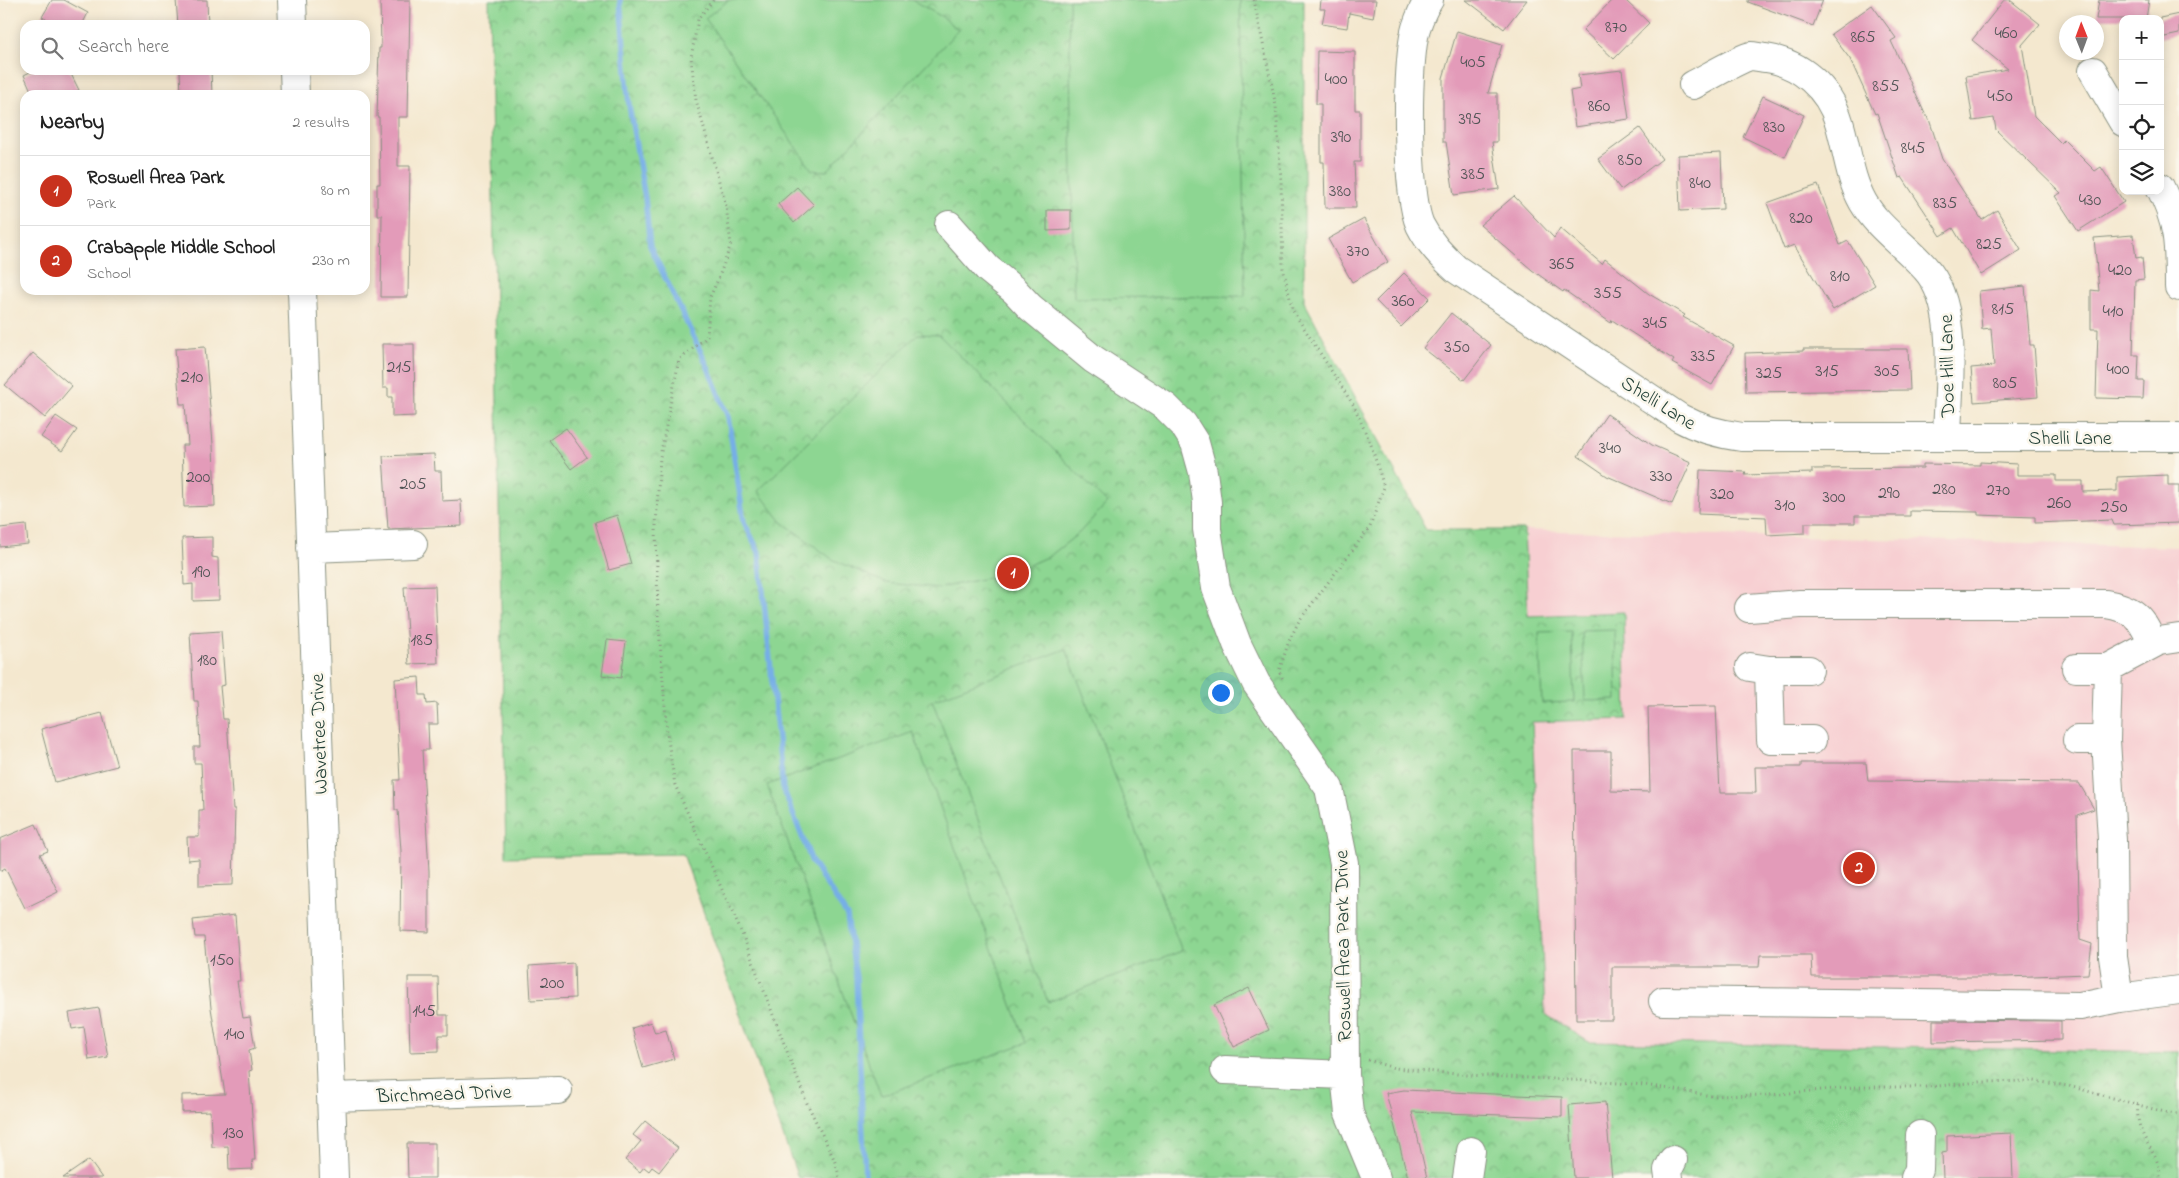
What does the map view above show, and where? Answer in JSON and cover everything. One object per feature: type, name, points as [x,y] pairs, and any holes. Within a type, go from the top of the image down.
[{"type":"street","points":[[292,0],[293,20]]},
{"type":"street","name":"Shelli Lane","points":[[1429,0],[1416,28],[1410,63],[1411,184],[1414,206],[1421,226],[1436,250],[1456,269],[1680,418],[1699,428],[1720,434],[1742,437],[2179,437]]},
{"type":"street","name":"Doe Hill Lane","points":[[1693,85],[1750,56],[1781,60],[1810,76],[1830,100],[1839,121],[1853,179],[1863,202],[1879,224],[1927,269],[1944,298],[1949,325],[1948,437]]},
{"type":"street","points":[[2093,71],[2119,115]]},
{"type":"street","points":[[294,75],[295,90]]},
{"type":"street","points":[[2164,194],[2169,202],[2178,229],[2179,286]]},
{"type":"street","name":"Roswell Area Park Drive","points":[[949,225],[988,269],[1014,290],[1030,307],[1093,359],[1166,407],[1183,424],[1195,442],[1207,502],[1207,529],[1216,588],[1237,644],[1256,683],[1329,788],[1344,864],[1345,1075],[1349,1113],[1376,1178]]},
{"type":"street","name":"Wavetree Drive","points":[[302,295],[334,1178]]},
{"type":"street","points":[[312,548],[413,544]]},
{"type":"street","points":[[1749,608],[1800,604],[2106,604],[2125,607],[2135,614],[2144,625],[2166,641],[2108,668],[2076,668]]},
{"type":"street","points":[[1809,670],[1760,668],[1772,740],[1812,740]]},
{"type":"street","points":[[2108,668],[2106,740],[2112,840],[2114,958],[2119,998]]},
{"type":"street","points":[[2077,740],[2106,740]]},
{"type":"street","points":[[1663,1002],[2080,1006],[2119,998],[2179,990]]},
{"type":"street","points":[[1225,1070],[1345,1075]]},
{"type":"street","name":"Birchmead Drive","points":[[331,1097],[558,1090]]},
{"type":"street","points":[[1915,1178],[1918,1169],[1920,1135]]},
{"type":"street","points":[[1467,1178],[1471,1151]]},
{"type":"path","points":[[713,0],[698,19],[691,58],[696,100],[726,206],[730,244],[710,297],[707,338],[679,360],[660,457],[656,526],[658,615],[667,733],[676,785],[743,936],[806,1101],[834,1159],[840,1178]]},
{"type":"path","points":[[1254,0],[1276,106],[1281,179],[1283,268],[1293,311],[1354,406],[1371,445],[1384,487],[1370,527],[1299,621],[1289,642],[1280,671]]},
{"type":"path","points":[[1368,1061],[1394,1068],[1467,1075],[1610,1082],[1712,1096],[1769,1095],[1854,1087],[1927,1087],[1980,1082],[2034,1081],[2069,1086],[2179,1114]]},
{"type":"path","points":[[2138,1105],[2140,1131],[2158,1165],[2160,1178]]},
{"type":"shaded area","points":[[1524,530],[2179,547],[2179,1052],[1589,1042],[1545,1014]]},
{"type":"green space","points":[[489,0],[1304,0],[1304,301],[1426,530],[1524,530],[1528,616],[1624,612],[1627,719],[1532,722],[1545,1014],[1589,1042],[2179,1052],[2179,1178],[798,1178],[683,854],[506,857]]},
{"type":"green space","points":[[729,0],[912,0],[944,18],[958,30],[827,171],[812,170],[705,18]]},
{"type":"green space","points":[[1069,0],[1240,0],[1245,296],[1074,298]]},
{"type":"green space","points":[[918,334],[939,335],[1107,503],[1079,533],[1051,555],[1011,573],[939,588],[886,583],[832,559],[782,522],[758,491]]},
{"type":"green space","points":[[1615,630],[1617,700],[1585,701],[1582,631]]},
{"type":"green space","points":[[1572,632],[1574,702],[1542,703],[1539,633]]},
{"type":"green space","points":[[1066,649],[1182,951],[1048,1002],[932,700]]},
{"type":"green space","points":[[913,732],[1026,1043],[881,1096],[767,785]]},
{"type":"building","points":[[52,0],[64,0],[88,13],[84,20],[48,20],[42,17]]},
{"type":"building","points":[[176,0],[207,0],[208,20],[178,20]]},
{"type":"building","points":[[380,0],[410,0],[408,117],[398,117],[398,166],[410,166],[408,297],[381,297],[382,215],[377,215],[377,184],[380,184],[379,117],[377,117],[379,48],[381,48]]},
{"type":"building","points":[[1321,0],[1376,0],[1373,18],[1349,13],[1347,28],[1322,24],[1325,9],[1320,9]]},
{"type":"building","points":[[1466,0],[1527,0],[1504,29]]},
{"type":"building","points":[[1612,0],[1625,0],[1649,23],[1614,59],[1583,30]]},
{"type":"building","points":[[1748,0],[1823,0],[1813,26],[1748,2]]},
{"type":"building","points":[[2004,0],[2010,0],[2040,24],[2022,45],[2034,116],[2061,143],[2064,140],[2095,171],[2101,167],[2124,202],[2078,231],[2055,196],[2061,193],[1996,130],[1994,118],[1973,121],[1966,76],[2008,69],[1972,40]]},
{"type":"building","points":[[2099,0],[2149,0],[2147,15],[2119,15],[2119,19],[2104,19],[2104,15],[2097,15]]},
{"type":"building","points":[[1872,5],[1896,38],[1891,41],[1926,116],[1928,116],[1942,159],[1982,220],[1997,210],[2021,250],[1981,275],[1953,228],[1941,236],[1902,177],[1899,178],[1877,113],[1875,114],[1850,59],[1831,34]]},
{"type":"building","points":[[2179,14],[2179,34],[2164,37],[2164,17]]},
{"type":"building","points":[[1457,31],[1502,45],[1488,93],[1497,93],[1497,142],[1492,142],[1499,189],[1454,195],[1446,142],[1443,142],[1443,78]]},
{"type":"building","points":[[1317,51],[1355,52],[1355,110],[1360,110],[1360,162],[1354,162],[1356,208],[1325,208],[1324,162],[1321,162],[1321,104],[1316,104]]},
{"type":"building","points":[[1622,70],[1629,119],[1575,127],[1570,91],[1580,89],[1578,75]]},
{"type":"building","points":[[24,75],[72,75],[79,90],[31,90]]},
{"type":"building","points":[[180,75],[211,75],[212,90],[181,90]]},
{"type":"building","points":[[1763,96],[1804,115],[1785,157],[1743,137]]},
{"type":"building","points":[[1640,128],[1662,159],[1621,190],[1598,159]]},
{"type":"building","points":[[1721,153],[1723,209],[1680,211],[1678,155]]},
{"type":"building","points":[[1818,185],[1840,245],[1848,241],[1875,285],[1833,310],[1794,245],[1784,249],[1767,203]]},
{"type":"building","points":[[797,187],[814,205],[794,223],[778,204]]},
{"type":"building","points":[[1514,196],[1554,238],[1560,228],[1602,264],[1605,259],[1649,294],[1685,315],[1683,317],[1734,346],[1712,385],[1672,363],[1674,360],[1612,320],[1611,323],[1564,290],[1563,292],[1532,270],[1480,225]]},
{"type":"building","points":[[1047,210],[1071,210],[1071,230],[1047,231]]},
{"type":"building","points":[[1364,219],[1388,262],[1352,282],[1328,239]]},
{"type":"building","points":[[2133,235],[2136,258],[2142,257],[2144,279],[2135,280],[2133,355],[2139,355],[2138,381],[2144,381],[2143,399],[2096,398],[2098,329],[2091,329],[2091,290],[2099,291],[2094,238]]},
{"type":"building","points":[[1404,273],[1430,298],[1401,327],[1376,301]]},
{"type":"building","points":[[2025,286],[2030,345],[2034,345],[2038,397],[1974,402],[1971,368],[1994,366],[1991,328],[1982,329],[1979,291]]},
{"type":"building","points":[[1451,313],[1491,345],[1464,380],[1423,348]]},
{"type":"building","points":[[382,344],[414,344],[415,416],[392,417],[392,397],[388,397],[388,388],[383,388]]},
{"type":"building","points":[[205,347],[213,444],[215,506],[184,507],[182,445],[188,445],[185,404],[180,404],[175,349]]},
{"type":"building","points":[[1803,349],[1908,349],[1910,390],[1746,392],[1745,353],[1803,351]]},
{"type":"building","points":[[33,353],[72,386],[45,418],[5,385]]},
{"type":"building","points":[[1607,414],[1652,445],[1691,462],[1672,504],[1607,476],[1578,456]]},
{"type":"building","points":[[56,416],[77,430],[62,451],[41,437]]},
{"type":"building","points":[[566,428],[587,457],[571,469],[549,440]]},
{"type":"building","points":[[434,454],[435,471],[441,471],[442,501],[461,500],[462,526],[388,529],[383,456]]},
{"type":"building","points":[[1980,462],[2017,464],[2017,475],[2056,475],[2056,481],[2083,481],[2083,492],[2117,491],[2117,477],[2168,475],[2168,485],[2179,485],[2179,523],[2114,525],[2112,520],[2035,523],[2035,517],[1978,515],[1978,512],[1910,511],[1910,516],[1855,516],[1855,523],[1805,523],[1805,533],[1767,535],[1766,517],[1698,514],[1700,470],[1746,472],[1745,475],[1812,473],[1812,469],[1923,468],[1923,464],[1980,465]]},
{"type":"building","points":[[617,515],[631,564],[609,570],[595,522]]},
{"type":"building","points":[[26,525],[28,544],[0,547],[0,528]]},
{"type":"building","points":[[212,537],[212,557],[218,558],[219,600],[193,601],[193,584],[184,585],[182,538]]},
{"type":"building","points":[[435,586],[438,663],[409,664],[404,587]]},
{"type":"building","points":[[221,631],[225,685],[220,686],[223,719],[227,719],[233,809],[235,809],[233,885],[199,886],[199,859],[188,860],[187,837],[199,837],[199,810],[203,810],[201,763],[194,763],[194,747],[200,747],[198,701],[194,701],[190,633]]},
{"type":"building","points":[[607,640],[626,642],[621,678],[602,675]]},
{"type":"building","points":[[419,677],[420,695],[426,695],[427,704],[437,703],[438,724],[428,724],[429,750],[422,750],[429,871],[429,932],[400,931],[401,851],[398,810],[395,810],[394,780],[400,780],[395,679]]},
{"type":"building","points":[[1716,706],[1720,793],[1756,793],[1755,767],[1801,767],[1801,763],[1866,763],[1868,781],[2079,783],[2094,809],[2077,815],[2080,940],[2092,944],[2088,974],[2006,977],[1812,977],[1811,955],[1760,955],[1759,967],[1612,967],[1612,1020],[1576,1020],[1574,751],[1611,751],[1611,791],[1650,792],[1648,707]]},
{"type":"building","points":[[102,713],[117,766],[55,782],[41,729]]},
{"type":"building","points":[[36,824],[48,851],[40,854],[58,892],[25,908],[5,868],[0,871],[0,839]]},
{"type":"building","points":[[235,915],[240,981],[237,981],[243,1018],[250,1017],[255,1048],[249,1050],[252,1070],[249,1071],[255,1160],[252,1160],[253,1169],[229,1170],[228,1146],[212,1147],[210,1111],[182,1112],[182,1095],[225,1094],[211,1008],[204,937],[195,937],[193,920]]},
{"type":"building","points":[[574,963],[575,998],[531,1000],[529,966]]},
{"type":"building","points":[[408,977],[438,977],[439,1015],[448,1015],[448,1035],[439,1035],[439,1051],[410,1052]]},
{"type":"building","points":[[1249,988],[1269,1030],[1234,1047],[1214,1005]]},
{"type":"building","points":[[99,1008],[108,1057],[89,1060],[84,1027],[72,1029],[69,1013]]},
{"type":"building","points":[[1933,1020],[2061,1021],[2061,1040],[1933,1042]]},
{"type":"building","points":[[651,1022],[655,1033],[666,1030],[674,1059],[643,1068],[632,1028]]},
{"type":"building","points":[[1404,1090],[1562,1097],[1562,1117],[1412,1112],[1427,1178],[1408,1178],[1386,1093]]},
{"type":"building","points":[[1605,1102],[1612,1178],[1574,1178],[1569,1105]]},
{"type":"building","points":[[645,1121],[678,1148],[659,1172],[652,1167],[649,1171],[644,1167],[640,1172],[625,1160],[641,1141],[633,1135]]},
{"type":"building","points":[[2011,1133],[2013,1178],[1943,1178],[1942,1153],[1947,1152],[1947,1136]]},
{"type":"building","points":[[407,1143],[435,1143],[435,1178],[408,1178]]},
{"type":"building","points":[[89,1160],[102,1178],[63,1178]]},
{"type":"waterway","points":[[620,0],[629,105],[645,198],[650,246],[707,365],[728,417],[744,522],[759,552],[783,788],[812,862],[847,916],[856,978],[865,1178]]},
{"type":"place","name":"Roswell Area Park","points":[[1013,573]]},
{"type":"place","name":"Crabapple Middle School","points":[[1859,868]]}]
